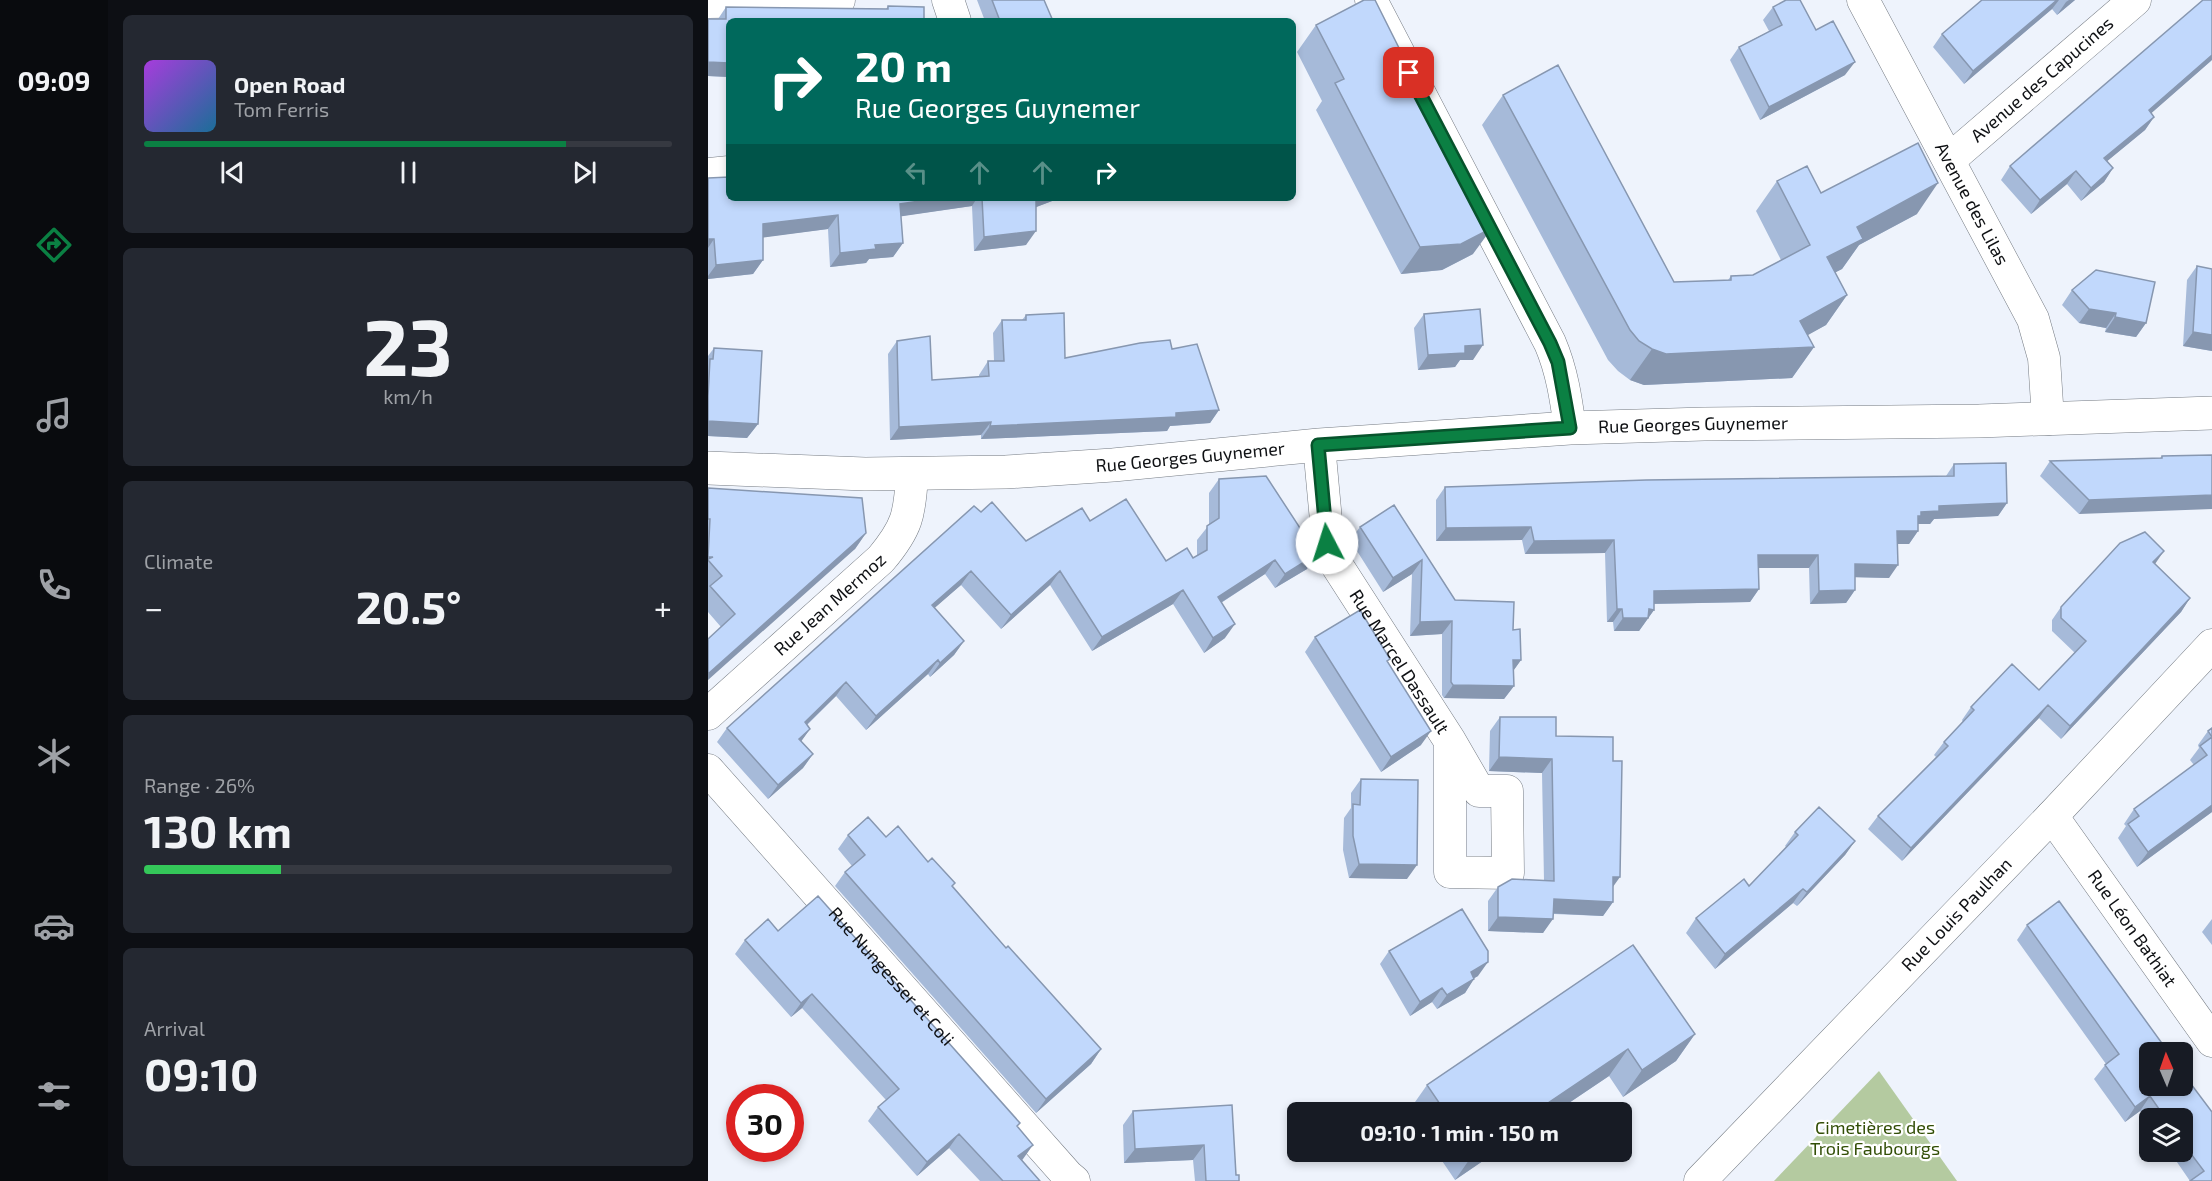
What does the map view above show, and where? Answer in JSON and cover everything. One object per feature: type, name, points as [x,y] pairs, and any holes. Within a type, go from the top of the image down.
[{"type":"main road","name":"Rue Georges Guynemer","points":[[708,468],[843,474],[912,474],[1092,467],[1318,445],[1570,428],[2048,419],[2212,413]]},
{"type":"street","points":[[708,2],[839,0]]},
{"type":"street","points":[[948,0],[954,18]]},
{"type":"street","points":[[1371,0],[1550,343],[1558,362],[1570,428]]},
{"type":"street","name":"Avenue des Lilas","points":[[1863,0],[2033,319],[2044,358],[2048,419]]},
{"type":"street","name":"Avenue des Capucines","points":[[1949,160],[2135,0]]},
{"type":"street","points":[[708,174],[726,172]]},
{"type":"street","name":"Rue Marcel Dassault","points":[[1318,445],[1329,554],[1450,741]]},
{"type":"street","name":"Rue Jean Mermoz","points":[[708,714],[881,559],[908,518],[912,474]]},
{"type":"street","name":"Rue Louis Paulhan","points":[[1700,1181],[2052,816],[2212,645]]},
{"type":"street","name":"Rue Nungesser et Coli","points":[[708,770],[1074,1181]]},
{"type":"street","name":"Rue Léon Bathiat","points":[[2052,816],[2212,1041]]},
{"type":"green space","name":"Cimetières des Trois Faubourgs","points":[[1879,1071],[1957,1181],[1774,1181]]},
{"type":"building","points":[[992,0],[1044,0],[1052,18],[999,18]]},
{"type":"building","points":[[1364,0],[1375,0],[1408,66],[1403,69],[1448,155],[1454,152],[1492,228],[1461,244],[1420,247],[1335,83],[1344,79],[1316,25]]},
{"type":"building","points":[[1786,0],[1800,0],[1816,30],[1833,21],[1855,62],[1769,107],[1739,47],[1782,25],[1773,7]]},
{"type":"building","points":[[1982,0],[2057,0],[1973,71],[1942,34]]},
{"type":"building","points":[[2203,0],[2212,0],[2212,55],[2149,110],[2154,117],[2104,158],[2113,168],[2091,188],[2076,171],[2040,200],[2010,166]]},
{"type":"building","points":[[888,6],[924,7],[924,18],[726,18],[726,7],[888,9]]},
{"type":"building","points":[[708,19],[726,19],[726,63],[708,62]]},
{"type":"building","points":[[1558,65],[1674,282],[1731,280],[1731,276],[1753,275],[1810,245],[1777,181],[1807,166],[1821,193],[1918,143],[1938,183],[1857,227],[1863,239],[1827,257],[1847,295],[1800,321],[1814,347],[1666,354],[1639,341],[1630,330],[1503,95]]},
{"type":"building","points":[[726,177],[726,201],[920,201],[900,204],[903,243],[875,245],[876,249],[840,253],[838,215],[763,224],[763,260],[716,265],[714,239],[708,239],[708,178]]},
{"type":"building","points":[[982,201],[1036,201],[1036,231],[984,237]]},
{"type":"building","points":[[2197,266],[2212,269],[2212,335],[2193,332]]},
{"type":"building","points":[[2096,270],[2155,282],[2146,323],[2115,317],[2116,313],[2089,309],[2072,290]]},
{"type":"building","points":[[1480,309],[1483,345],[1465,346],[1465,353],[1428,355],[1424,314]]},
{"type":"building","points":[[1064,313],[1065,358],[1140,343],[1170,340],[1172,349],[1197,344],[1219,410],[1176,413],[1176,417],[990,426],[991,422],[899,427],[897,341],[930,336],[932,380],[989,376],[988,361],[1004,361],[1002,320],[1026,320],[1026,315]]},
{"type":"building","points":[[714,348],[762,351],[758,424],[708,421],[710,359],[713,359]]},
{"type":"building","points":[[2212,455],[2212,495],[2089,500],[2050,461],[2162,458],[2162,456]]},
{"type":"building","points":[[2006,463],[2007,503],[1939,506],[1939,511],[1921,512],[1921,516],[1918,516],[1918,531],[1897,531],[1898,565],[1855,564],[1855,590],[1819,591],[1818,555],[1758,555],[1759,589],[1654,591],[1654,610],[1649,609],[1648,618],[1623,618],[1622,609],[1617,609],[1614,540],[1534,541],[1531,527],[1446,528],[1445,487],[1646,480],[1954,476],[1954,464]]},
{"type":"building","points":[[1266,476],[1317,554],[1285,574],[1275,560],[1218,597],[1235,624],[1213,638],[1183,590],[1102,637],[1060,571],[1011,615],[971,571],[932,605],[964,641],[940,663],[938,660],[876,716],[846,682],[805,722],[810,729],[799,739],[813,754],[778,785],[727,728],[974,506],[981,512],[992,502],[1026,541],[1082,508],[1090,521],[1126,499],[1166,561],[1187,548],[1193,558],[1207,550],[1207,526],[1219,518],[1219,479]]},
{"type":"building","points":[[708,488],[862,498],[866,533],[708,674],[708,639],[735,614],[710,586],[722,576],[708,560],[713,557],[708,557],[710,519],[708,519]]},
{"type":"building","points":[[1394,505],[1455,600],[1514,602],[1513,630],[1520,629],[1521,660],[1513,660],[1514,686],[1453,685],[1451,682],[1452,621],[1420,622],[1422,560],[1393,578],[1360,527]]},
{"type":"building","points":[[2145,532],[2164,551],[2153,562],[2190,598],[2070,726],[2048,705],[1911,848],[1878,816],[1948,746],[1944,742],[1974,710],[1971,707],[2012,664],[2039,690],[2086,641],[2061,618],[2061,607],[2120,543]]},
{"type":"building","points":[[1360,610],[1390,659],[1387,661],[1431,731],[1391,757],[1315,637]]},
{"type":"building","points":[[1500,717],[1556,717],[1556,736],[1613,737],[1613,761],[1622,761],[1620,877],[1613,877],[1613,902],[1554,899],[1553,919],[1498,917],[1498,887],[1512,879],[1554,881],[1552,759],[1499,757]]},
{"type":"building","points":[[2212,737],[2212,805],[2148,852],[2128,824],[2139,816],[2134,809],[2207,755],[2200,746]]},
{"type":"building","points":[[1361,779],[1418,780],[1417,865],[1359,864],[1353,836],[1353,804],[1360,805]]},
{"type":"building","points":[[1819,807],[1855,841],[1807,892],[1803,889],[1725,954],[1696,918],[1744,879],[1749,886],[1798,835],[1795,832]]},
{"type":"building","points":[[868,817],[886,837],[898,826],[928,862],[932,858],[955,883],[952,886],[1006,948],[1008,946],[1101,1049],[1046,1099],[845,872],[865,855],[848,835]]},
{"type":"building","points":[[818,896],[1020,1123],[1017,1126],[1033,1145],[1018,1156],[1040,1181],[1003,1181],[959,1134],[927,1162],[878,1107],[899,1089],[812,994],[801,1003],[745,940],[768,919],[778,931]]},
{"type":"building","points":[[2059,901],[2161,1042],[2139,1042],[2139,1096],[2150,1096],[2135,1107],[2105,1065],[2119,1054],[2027,925]]},
{"type":"building","points":[[1462,909],[1488,951],[1488,962],[1471,972],[1474,979],[1447,995],[1442,988],[1420,1002],[1389,951]]},
{"type":"building","points":[[1633,945],[1695,1034],[1642,1070],[1628,1049],[1549,1102],[1439,1102],[1427,1085]]},
{"type":"building","points":[[2193,1087],[2212,1112],[2212,1181],[2190,1181],[2204,1171],[2193,1156],[2193,1108],[2158,1108],[2150,1096],[2193,1096]]},
{"type":"building","points":[[1232,1105],[1236,1175],[1239,1175],[1239,1181],[1206,1181],[1204,1145],[1135,1149],[1133,1111]]},
{"type":"route","points":[[1327,543],[1318,445],[1570,428],[1563,382],[1550,343],[1409,73]]}]
